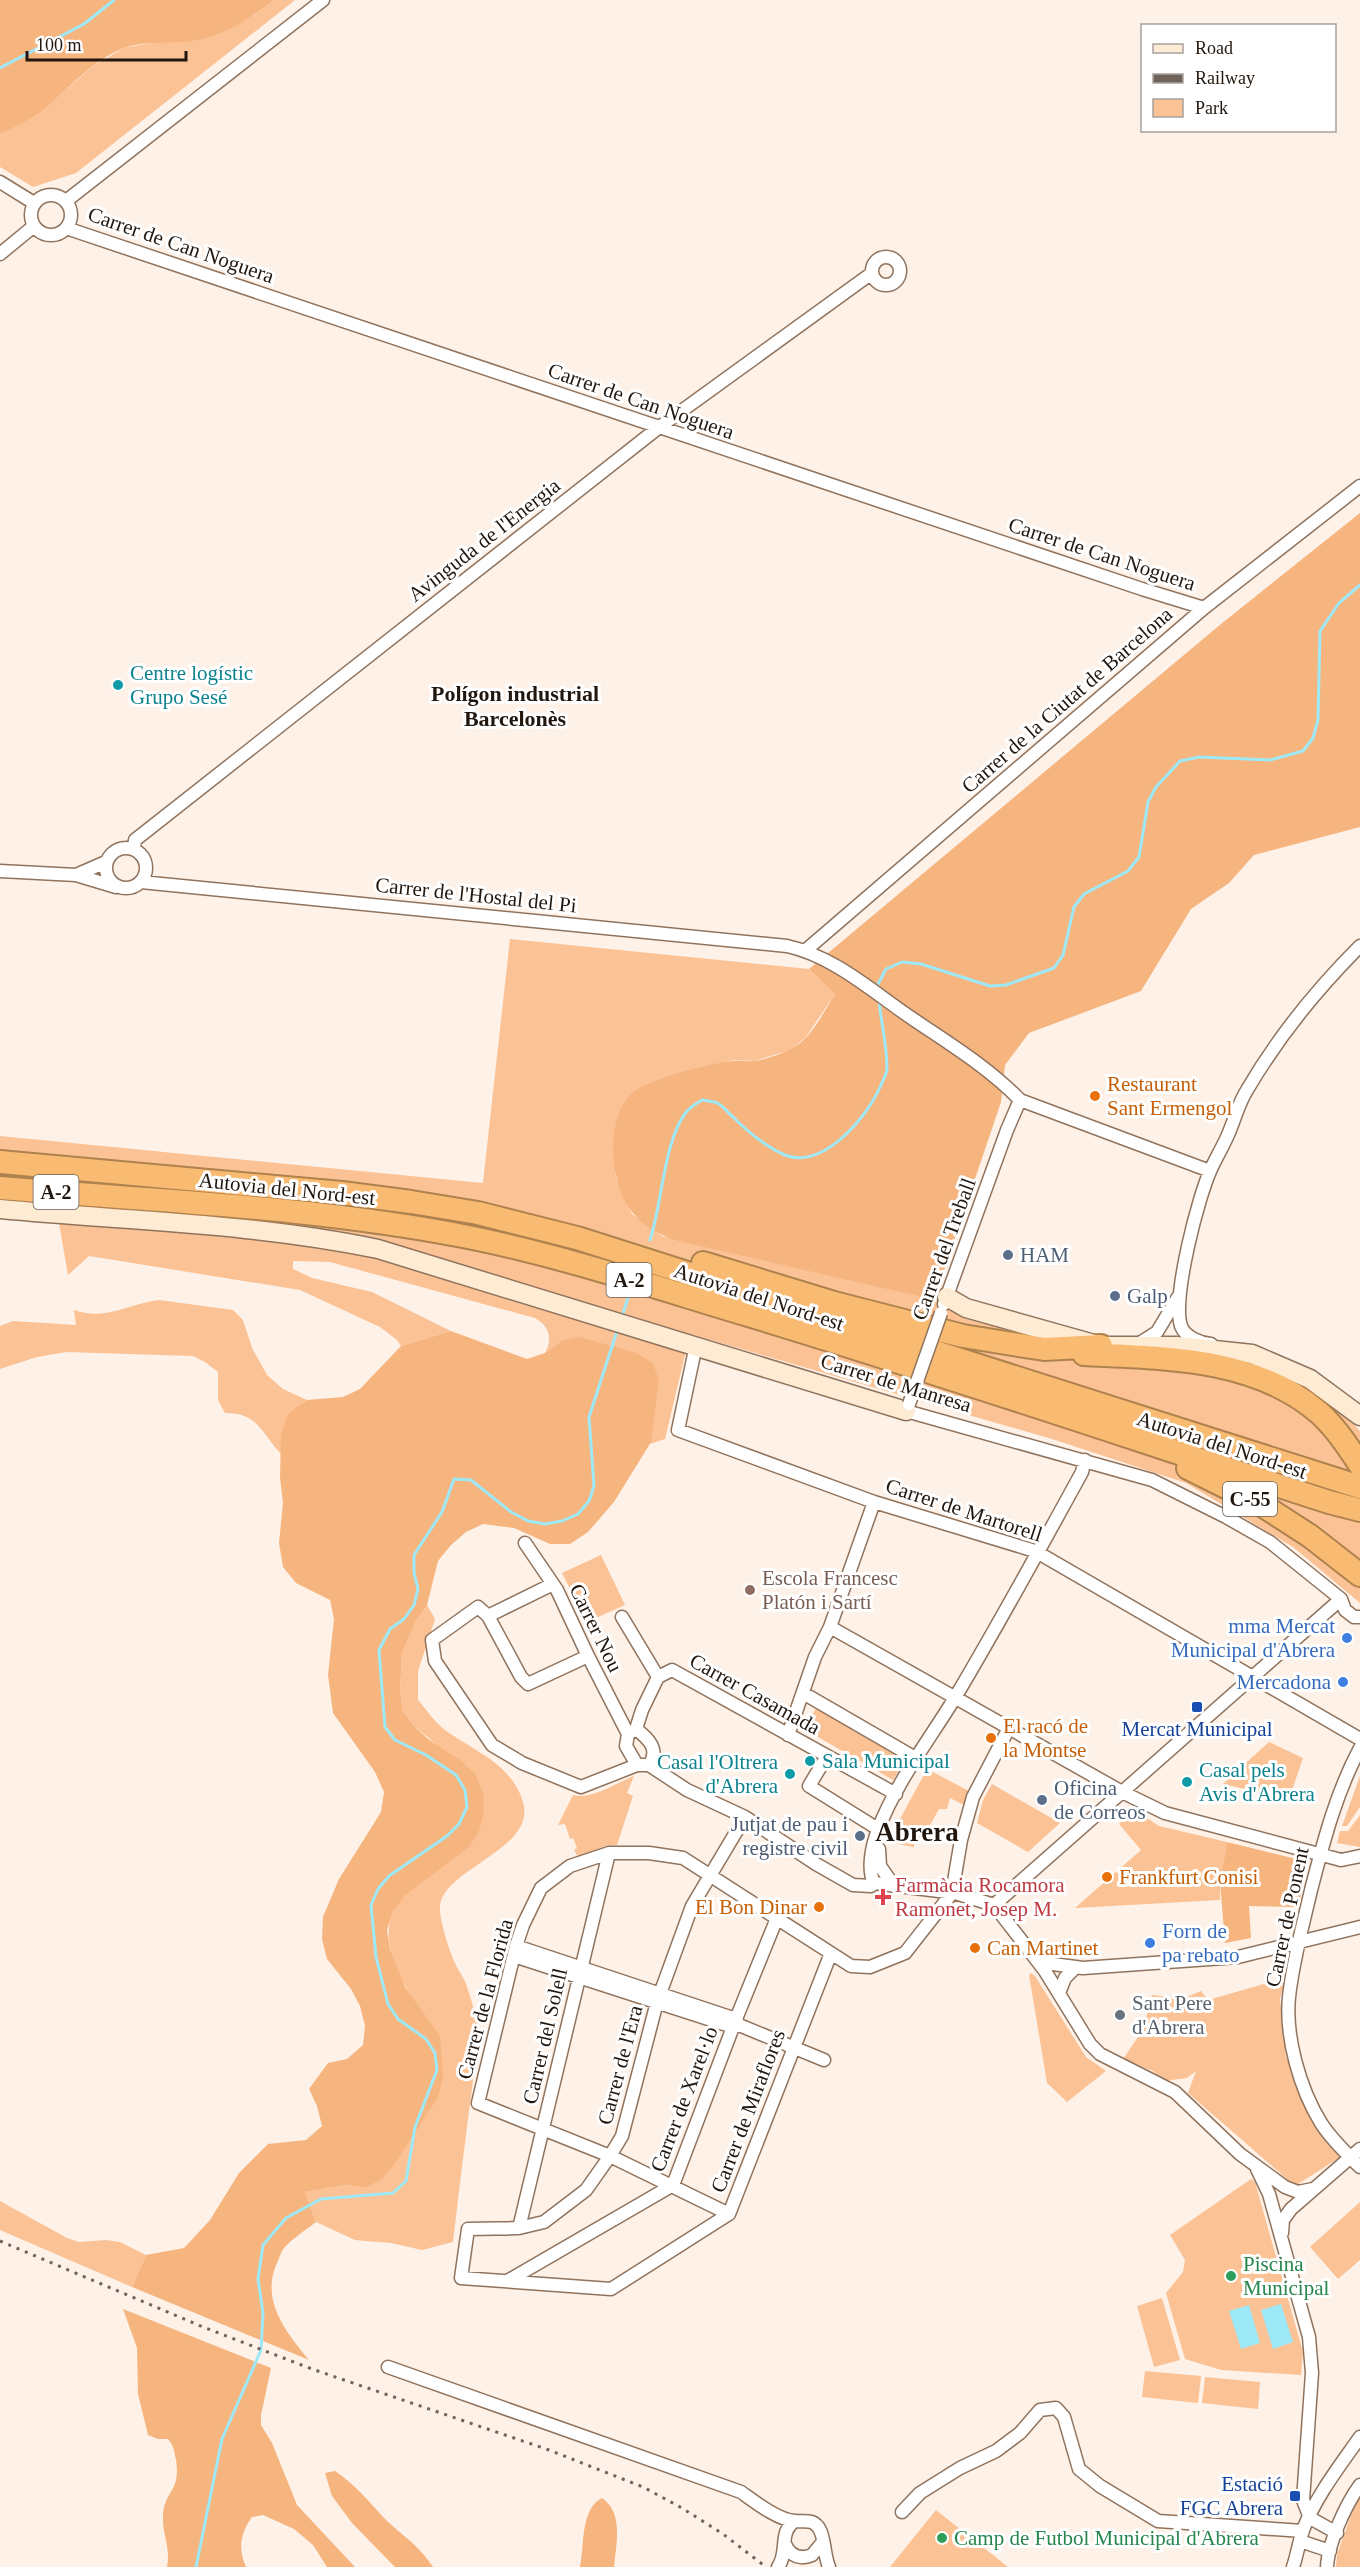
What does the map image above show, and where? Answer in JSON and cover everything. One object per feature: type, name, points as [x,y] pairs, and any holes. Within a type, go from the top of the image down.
[{"type":"highway","name":"Autovia del Nord-est","points":[[0,1162],[342,1193],[502,1218],[577,1238],[1360,1487]]},
{"type":"highway","name":"Autovia del Nord-est","points":[[0,1188],[256,1208],[405,1227],[472,1238],[544,1255],[816,1336],[1329,1502],[1360,1510]]},
{"type":"highway","points":[[0,1197],[111,1197]]},
{"type":"highway","points":[[502,1218],[582,1229],[681,1256],[834,1303],[953,1334],[1069,1354],[1193,1362],[1254,1375],[1279,1386],[1318,1411],[1357,1460]]},
{"type":"highway","points":[[1044,1349],[1101,1346]]},
{"type":"highway","name":"C-55","points":[[1131,1438],[1262,1505],[1310,1536],[1360,1575]]},
{"type":"street","points":[[66,201],[323,0]]},
{"type":"street","points":[[0,182],[34,203]]},
{"type":"street","points":[[50,195],[62,197],[66,201],[71,212],[66,228],[62,232],[50,235],[39,231],[34,226],[31,215],[34,203],[38,199],[50,195]]},
{"type":"street","points":[[0,254],[34,226]]},
{"type":"street","name":"Carrer de Can Noguera","points":[[66,228],[658,428],[1204,608]]},
{"type":"street","name":"Avinguda de l'Energia","points":[[134,849],[135,840],[658,428],[872,273]]},
{"type":"street","name":"Carrer de la Ciutat de Barcelona","points":[[806,950],[1204,608],[1360,486]]},
{"type":"street","points":[[0,871],[76,875],[117,887],[130,888],[141,882],[146,864],[140,853],[134,849],[121,848],[114,851],[106,862],[76,875]]},
{"type":"street","points":[[106,862],[106,874],[117,887]]},
{"type":"street","name":"Carrer de l'Hostal del Pi","points":[[141,882],[787,946],[806,950]]},
{"type":"street","points":[[1360,946],[1285,1031],[1245,1093],[1210,1171],[1190,1239],[1179,1296],[1182,1328],[1188,1336],[1205,1343],[1238,1348],[1310,1379],[1360,1416]]},
{"type":"street","points":[[806,950],[848,975],[998,1078],[1020,1100],[1210,1171]]},
{"type":"street","name":"Carrer del Treball","points":[[907,1408],[1007,1130],[1020,1100]]},
{"type":"street","name":"Carrer de Manresa","points":[[0,1209],[242,1228],[334,1240],[398,1255],[1152,1480],[1270,1542],[1341,1599]]},
{"type":"street","points":[[1136,1345],[1157,1332],[1179,1296]]},
{"type":"street","points":[[944,1305],[966,1308],[1101,1346],[1136,1345],[1213,1349],[1252,1354]]},
{"type":"street","name":"Carrer de Martorell","points":[[696,1345],[678,1430],[874,1502],[1039,1554],[1360,1739]]},
{"type":"street","points":[[874,1883],[870,1868],[878,1828],[1039,1554],[1082,1472],[1085,1460]]},
{"type":"street","points":[[788,1735],[815,1657],[830,1627],[874,1502]]},
{"type":"street","name":"Carrer Nou","points":[[525,1543],[553,1584],[588,1656],[632,1732]]},
{"type":"street","points":[[488,1616],[553,1584]]},
{"type":"street","points":[[994,1905],[1341,1599],[1345,1610],[1354,1617],[1360,1617]]},
{"type":"street","points":[[588,1656],[528,1684],[520,1677],[488,1616],[478,1607],[432,1640],[435,1661],[492,1745],[522,1763],[581,1787],[654,1759],[654,1749],[648,1738],[632,1732]]},
{"type":"street","points":[[622,1617],[658,1677],[626,1746],[643,1765],[687,1790],[745,1817],[852,1886],[871,1886],[878,1878],[881,1833],[886,1813]]},
{"type":"street","points":[[830,1627],[1165,1814],[1341,1860],[1360,1856]]},
{"type":"street","points":[[643,1651],[672,1670]]},
{"type":"street","name":"Carrer Casamada","points":[[658,1677],[672,1670],[896,1794]]},
{"type":"street","points":[[803,1693],[917,1759]]},
{"type":"street","points":[[952,1893],[961,1840],[973,1797],[1009,1728]]},
{"type":"street","name":"Carrer de Ponent","points":[[1360,1748],[1344,1779],[1320,1854],[1299,1942],[1289,1999],[1293,2052],[1303,2085],[1322,2123],[1360,2167]]},
{"type":"street","points":[[827,1756],[809,1786],[878,1828]]},
{"type":"street","name":"Carrer de l'Era","points":[[461,2278],[468,2229],[519,2228],[544,2222],[586,2190],[610,2156],[622,2136],[658,1998],[692,1906],[745,1817]]},
{"type":"street","name":"Carrer de la Florida","points":[[544,2128],[478,2103],[523,1925],[541,1888],[570,1866],[609,1853],[649,1853],[683,1858],[851,1966],[870,1967],[905,1953],[952,1893]]},
{"type":"street","name":"Carrer del Solell","points":[[519,2228],[609,1853]]},
{"type":"street","points":[[880,1866],[894,1886]]},
{"type":"street","points":[[874,1883],[952,1893],[994,1905],[1027,1947],[1059,1992],[1090,2044],[1100,2054],[1175,2092],[1255,2166],[1285,2187],[1298,2192]]},
{"type":"street","name":"Carrer de Xarel·lo","points":[[509,2280],[673,2185],[777,1918]]},
{"type":"street","points":[[1027,1947],[1053,1964],[1076,1967],[1238,1957],[1360,1927]]},
{"type":"street","points":[[515,1951],[736,2023],[825,2060]]},
{"type":"street","name":"Carrer de Miraflores","points":[[461,2278],[611,2289],[729,2214],[831,1953]]},
{"type":"street","points":[[1059,1992],[1065,1978],[1076,1967]]},
{"type":"street","points":[[544,2128],[673,2185],[729,2214]]},
{"type":"street","points":[[1282,2242],[1286,2214],[1360,2149]]},
{"type":"street","points":[[1255,2166],[1271,2202],[1309,2337],[1312,2373],[1303,2500],[1310,2518],[1336,2533]]},
{"type":"street","points":[[1271,2202],[1313,2189]]},
{"type":"street","points":[[388,2367],[741,2492],[768,2511],[795,2521],[807,2520],[817,2526],[820,2531],[828,2566]]},
{"type":"street","points":[[902,2512],[920,2493],[960,2468],[996,2451],[1020,2433],[1040,2410],[1056,2408],[1064,2416],[1079,2469],[1100,2486],[1158,2521],[1302,2536],[1330,2551]]},
{"type":"street","points":[[1293,2567],[1302,2536],[1327,2485],[1360,2438]]},
{"type":"street","points":[[1304,2483],[1327,2485]]},
{"type":"street","points":[[1327,2567],[1336,2533],[1351,2498],[1360,2485]]},
{"type":"street","points":[[768,2511],[785,2538],[791,2553],[828,2566]]},
{"type":"street","points":[[795,2521],[785,2538],[780,2564],[816,2552],[822,2542]]},
{"type":"green space","points":[[274,0],[295,0],[76,173],[33,187],[0,167],[0,134],[42,110],[93,66],[124,48],[160,41],[194,41],[255,14]]},
{"type":"green space","points":[[510,939],[809,969],[835,994],[806,1037],[791,1050],[754,1061],[733,1060],[675,1075],[616,1124],[614,1160],[616,1178],[632,1214],[662,1236],[934,1300],[1080,1344],[1299,1385],[1349,1419],[1360,1431],[1360,1603],[1293,1547],[1186,1483],[1052,1439],[690,1334],[665,1439],[650,1444],[659,1381],[561,1341],[545,1353],[549,1342],[548,1333],[544,1325],[535,1318],[330,1262],[293,1261],[293,1269],[312,1278],[372,1292],[451,1331],[401,1346],[380,1327],[300,1290],[89,1256],[68,1275],[59,1223],[0,1217],[0,1136],[483,1183]]},
{"type":"green space","points":[[159,1300],[233,1310],[243,1320],[252,1348],[267,1375],[283,1389],[307,1400],[289,1417],[286,1423],[282,1436],[281,1454],[252,1420],[245,1416],[225,1413],[218,1400],[218,1372],[193,1356],[67,1352],[37,1357],[0,1369],[0,1326],[13,1321],[76,1325],[74,1310],[96,1314],[107,1313]]},
{"type":"green space","points":[[601,1555],[625,1605],[587,1622],[562,1573]]},
{"type":"green space","points":[[427,1605],[435,1619],[418,1671],[418,1700],[441,1727],[491,1760],[510,1778],[523,1802],[524,1818],[516,1833],[504,1846],[456,1881],[445,1893],[440,1906],[447,1943],[471,2000],[477,2022],[478,2038],[453,2242],[422,2250],[391,2243],[355,2240],[316,2222],[305,2192],[346,2185],[365,2188],[395,2163],[404,2147],[440,2036],[405,1986],[396,1968],[390,1949],[389,1930],[394,1911],[406,1894],[428,1875],[469,1847],[444,1751],[414,1726],[403,1711],[400,1691],[402,1653],[416,1621]]},
{"type":"green space","points":[[818,1705],[906,1758],[893,1780],[804,1729]]},
{"type":"green space","points":[[1269,1742],[1303,1758],[1289,1799],[1223,1784]]},
{"type":"green space","points":[[927,1769],[969,1791],[964,1805],[950,1798],[947,1809],[939,1809],[920,1843],[915,1843],[914,1847],[892,1843],[900,1819]]},
{"type":"green space","points":[[634,1776],[627,1793],[633,1796],[617,1845],[608,1845],[578,1857],[574,1850],[577,1848],[573,1838],[570,1839],[565,1824],[558,1825],[573,1795],[596,1793]]},
{"type":"green space","points":[[1360,1776],[1360,1807],[1347,1826],[1342,1826]]},
{"type":"green space","points":[[992,1784],[1060,1823],[1028,1852],[977,1823],[983,1800]]},
{"type":"green space","points":[[1135,1810],[1159,1826],[1227,1842],[1220,1882],[1220,1900],[1075,1908],[1141,1850],[1119,1824]]},
{"type":"green space","points":[[1360,1815],[1360,1847],[1337,1843],[1340,1831],[1348,1831]]},
{"type":"green space","points":[[1031,1973],[1086,2057],[1106,2071],[1067,2102],[1047,2083],[1029,1975]]},
{"type":"green space","points":[[1284,1982],[1280,1999],[1286,2056],[1297,2086],[1342,2156],[1295,2186],[1188,2093],[1196,2071],[1187,2078],[1164,2081],[1153,2071],[1123,2059],[1143,2030],[1152,1995],[1182,1999],[1201,1991],[1208,2000],[1264,1984]]},
{"type":"green space","name":"Piscina Municipal","points":[[1251,2179],[1255,2182],[1303,2352],[1301,2375],[1221,2370],[1185,2359],[1166,2293],[1183,2272],[1185,2260],[1170,2235]]},
{"type":"green space","points":[[0,2201],[67,2238],[79,2242],[106,2240],[120,2242],[146,2255],[132,2287],[0,2230]]},
{"type":"green space","points":[[1360,2202],[1360,2260],[1338,2279],[1310,2247]]},
{"type":"green space","points":[[1162,2298],[1180,2360],[1154,2367],[1137,2306]]},
{"type":"green space","points":[[1145,2371],[1201,2376],[1198,2403],[1142,2397]]},
{"type":"green space","points":[[1205,2377],[1260,2382],[1258,2409],[1202,2403]]},
{"type":"green space","points":[[1358,2495],[1360,2495],[1360,2567],[1336,2567],[1337,2555]]},
{"type":"green space","name":"Camp de Futbol Municipal d'Abrera","points":[[936,2510],[1008,2567],[890,2567]]},
{"type":"shaded area","points":[[0,0],[274,0],[226,31],[204,39],[141,44],[113,53],[82,75],[39,113],[0,134]]},
{"type":"shaded area","points":[[1360,513],[1360,827],[1254,855],[1229,883],[1191,909],[1141,991],[1029,1033],[1005,1065],[1001,1102],[934,1300],[679,1241],[657,1232],[639,1220],[621,1192],[613,1158],[617,1120],[621,1108],[635,1091],[668,1076],[731,1061],[763,1059],[797,1046],[815,1026],[835,994],[809,969],[1221,624]]},
{"type":"shaded area","points":[[451,1331],[527,1359],[545,1353],[561,1341],[580,1337],[636,1353],[653,1363],[659,1381],[651,1442],[614,1502],[588,1532],[570,1544],[550,1544],[514,1528],[483,1524],[466,1532],[438,1561],[427,1605],[416,1621],[402,1653],[400,1691],[403,1711],[428,1739],[461,1761],[475,1774],[483,1792],[484,1811],[479,1831],[469,1847],[405,1895],[393,1912],[387,1930],[390,1950],[405,1987],[440,2036],[443,2077],[438,2097],[382,2179],[365,2188],[346,2185],[305,2192],[316,2222],[284,2248],[276,2265],[272,2279],[274,2304],[285,2328],[309,2360],[132,2287],[146,2255],[184,2248],[210,2220],[239,2173],[268,2144],[306,2140],[322,2126],[317,2106],[309,2089],[328,2063],[347,2059],[363,2045],[365,2026],[360,2006],[351,1989],[327,1959],[322,1939],[323,1917],[339,1879],[381,1812],[384,1792],[375,1772],[333,1713],[328,1675],[334,1619],[330,1600],[296,1583],[283,1567],[279,1543],[283,1503],[280,1478],[281,1434],[289,1413],[307,1400],[343,1397],[360,1389],[401,1346]]},
{"type":"shaded area","points":[[1227,1842],[1308,1862],[1298,1907],[1249,1906],[1251,1938],[1225,1943],[1220,1882]]},
{"type":"shaded area","points":[[123,2309],[271,2368],[261,2425],[272,2443],[297,2505],[355,2567],[327,2567],[313,2545],[294,2529],[263,2515],[252,2517],[243,2535],[241,2547],[246,2567],[167,2567],[168,2554],[163,2516],[166,2501],[176,2479],[176,2460],[173,2446],[168,2439],[158,2439],[148,2435],[138,2394],[137,2348]]},
{"type":"shaded area","points":[[335,2471],[355,2487],[433,2567],[395,2567],[352,2523],[332,2496],[325,2473]]},
{"type":"shaded area","points":[[602,2498],[609,2504],[616,2520],[617,2539],[614,2567],[580,2567],[587,2519],[595,2503]]},
{"type":"water","points":[[1281,2304],[1293,2342],[1273,2349],[1261,2310]]},
{"type":"water","points":[[1249,2305],[1260,2343],[1241,2349],[1229,2311]]},
{"type":"waterway","points":[[0,68],[84,24],[114,0]]},
{"type":"waterway","points":[[878,990],[877,986],[886,969],[902,962],[921,964],[990,986],[1006,985],[1054,968],[1063,955],[1074,907],[1084,894],[1128,871],[1139,857],[1148,802],[1156,787],[1180,761],[1199,757],[1270,760],[1303,751],[1313,738],[1318,720],[1320,631],[1339,603],[1360,585]]},
{"type":"waterway","points":[[650,1240],[673,1138],[687,1111],[702,1100],[721,1105],[770,1147],[785,1155],[800,1158],[815,1155],[829,1148],[855,1125],[875,1098],[887,1070],[879,1000]]},
{"type":"waterway","points":[[622,1316],[628,1298]]},
{"type":"waterway","points":[[196,2567],[222,2439],[261,2350],[263,2313],[258,2279],[263,2245],[286,2218],[321,2199],[393,2193],[406,2181],[415,2127],[437,2070],[435,2053],[426,2039],[398,2019],[388,2004],[376,1957],[371,1905],[378,1889],[389,1876],[447,1836],[459,1824],[467,1807],[465,1790],[456,1775],[426,1755],[395,1740],[385,1727],[379,1650],[390,1629],[404,1619],[414,1605],[418,1589],[414,1573],[414,1555],[442,1512],[454,1479],[471,1480],[511,1512],[528,1521],[545,1524],[562,1521],[578,1514],[589,1501],[594,1486],[589,1417],[618,1328]]},
{"type":"railway","points":[[0,2241],[203,2327],[312,2369],[549,2450],[643,2487],[723,2534],[766,2567]]},
{"type":"place","name":"Centre logístic Grupo Sesé","points":[[118,685]]},
{"type":"place","name":"Restaurant Sant Ermengol","points":[[1095,1096]]},
{"type":"place","name":"HAM","points":[[1008,1255]]},
{"type":"place","name":"Galp","points":[[1115,1296]]},
{"type":"place","name":"Escola Francesc Platón i Sartí","points":[[750,1590]]},
{"type":"place","name":"mma Mercat Municipal d'Abrera","points":[[1347,1638]]},
{"type":"place","name":"Mercadona","points":[[1343,1682]]},
{"type":"place","name":"Mercat Municipal","points":[[1197,1707]]},
{"type":"place","name":"El racó de la Montse","points":[[991,1738]]},
{"type":"place","name":"Sala Municipal","points":[[810,1761]]},
{"type":"place","name":"Casal l'Oltrera d'Abrera","points":[[790,1774]]},
{"type":"place","name":"Casal pels Avis d'Abrera","points":[[1187,1782]]},
{"type":"place","name":"Oficina de Correos","points":[[1042,1800]]},
{"type":"place","name":"Jutjat de pau i registre civil","points":[[860,1836]]},
{"type":"place","name":"Frankfurt Conisi","points":[[1107,1877]]},
{"type":"place","name":"Farmàcia Rocamora Ramonet, Josep M.","points":[[883,1897]]},
{"type":"place","name":"El Bon Dinar","points":[[819,1907]]},
{"type":"place","name":"Forn de pa rebato","points":[[1150,1943]]},
{"type":"place","name":"Can Martinet","points":[[975,1948]]},
{"type":"place","name":"Sant Pere d'Abrera","points":[[1120,2015]]},
{"type":"place","name":"Piscina Municipal","points":[[1231,2276]]},
{"type":"place","name":"Estació FGC Abrera","points":[[1295,2496]]},
{"type":"place","name":"Camp de Futbol Municipal d'Abrera","points":[[942,2538]]},
{"type":"district","name":"Polígon industrial Barcelonès","points":[[515,706]]},
{"type":"district","name":"Abrera","points":[[917,1832]]}]
